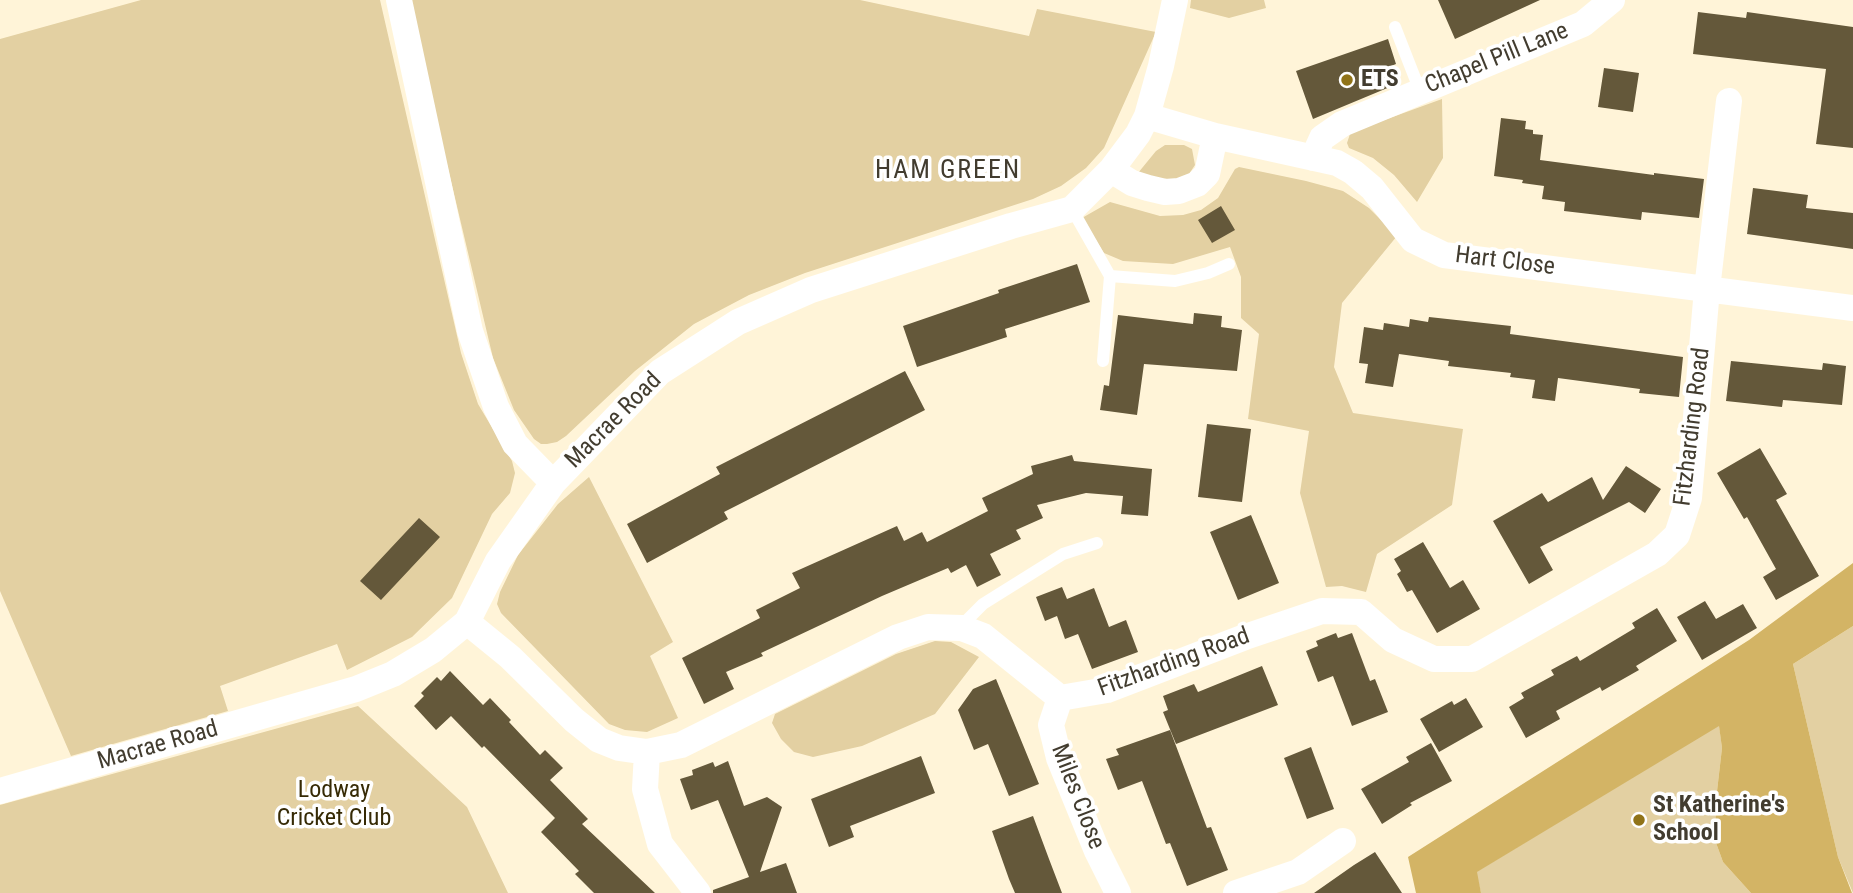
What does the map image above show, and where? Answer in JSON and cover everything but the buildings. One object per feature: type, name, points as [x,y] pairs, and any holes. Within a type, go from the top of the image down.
[{"type":"street","points":[[399,0],[470,331],[496,407],[515,444],[553,483]]},
{"type":"street","name":"Macrae Road","points":[[0,792],[356,689],[393,674],[423,656],[467,622],[498,561],[553,483],[660,372],[738,322],[811,290],[1072,209],[1111,170],[1138,134],[1147,116],[1175,0]]},
{"type":"street","name":"Chapel Pill Lane","points":[[1313,158],[1322,138],[1342,124],[1583,24],[1612,0]]},
{"type":"street","points":[[1707,289],[1729,102]]},
{"type":"street","name":"Hart Close","points":[[1147,116],[1215,136],[1337,163],[1372,188],[1413,240],[1444,255],[1853,308]]},
{"type":"street","points":[[1111,170],[1132,183],[1148,188],[1165,192],[1180,191],[1197,184],[1207,174],[1215,136]]},
{"type":"street","name":"Fitzharding Road","points":[[1060,698],[1107,690],[1245,637],[1322,611],[1361,612],[1393,640],[1434,659],[1472,659],[1657,554],[1677,535],[1689,498],[1707,289]]},
{"type":"street","points":[[467,622],[510,657],[574,720],[599,740],[619,748],[647,752],[681,745],[898,637],[928,627],[960,628],[990,641],[1060,698]]},
{"type":"street","name":"Miles Close","points":[[1060,698],[1051,725],[1059,758],[1097,851],[1118,893]]},
{"type":"street","points":[[647,752],[645,789],[660,844],[698,893]]},
{"type":"street","points":[[1236,893],[1297,872],[1343,841]]},
{"type":"lane","points":[[1395,27],[1420,91]]},
{"type":"lane","points":[[1072,209],[1110,276],[1103,361]]},
{"type":"lane","points":[[1110,276],[1175,281],[1208,273],[1228,264]]},
{"type":"lane","points":[[960,628],[983,604],[1063,554],[1097,543]]},
{"type":"green space","points":[[141,0],[380,0],[461,353],[478,404],[512,461],[515,473],[510,493],[492,514],[452,598],[412,637],[347,670],[337,644],[220,686],[228,711],[71,756],[0,591],[0,39]]},
{"type":"green space","points":[[408,0],[860,0],[1029,36],[1037,9],[1156,32],[1104,148],[1086,168],[1061,186],[1033,199],[805,273],[749,295],[694,324],[635,371],[566,436],[557,442],[541,444],[534,439],[514,410],[493,358]]},
{"type":"green space","points":[[1191,0],[1264,0],[1266,8],[1229,18],[1190,8]]},
{"type":"green space","points":[[1442,99],[1443,158],[1417,202],[1394,175],[1373,158],[1349,148],[1347,143],[1350,134],[1357,130]]},
{"type":"green space","points":[[1165,145],[1184,145],[1192,149],[1195,165],[1189,174],[1171,182],[1138,173],[1156,151]]},
{"type":"green space","points":[[1239,167],[1343,191],[1369,208],[1397,236],[1342,303],[1334,367],[1353,413],[1463,429],[1452,505],[1377,554],[1366,592],[1342,586],[1326,587],[1300,493],[1309,431],[1248,419],[1259,334],[1241,318],[1241,277],[1230,247],[1173,264],[1123,261],[1104,253],[1082,218],[1110,202],[1160,216],[1183,215],[1201,210],[1218,198],[1235,169]]},
{"type":"green space","points":[[589,477],[673,642],[650,656],[678,718],[647,732],[625,730],[609,724],[501,613],[497,604],[518,555],[558,504]]},
{"type":"green space","points":[[1853,626],[1853,893],[1838,857],[1793,664]]},
{"type":"green space","points":[[935,641],[951,642],[979,657],[935,714],[862,746],[813,757],[794,752],[781,739],[772,723],[775,714],[896,654]]},
{"type":"green space","name":"Lodway Cricket Club","points":[[358,706],[467,807],[508,893],[0,893],[0,805]]},
{"type":"green space","name":"St Katherine's School","points":[[1719,725],[1722,748],[1715,840],[1723,862],[1751,893],[1481,893],[1476,872]]},
{"type":"shaded area","points":[[1853,563],[1853,626],[1793,664],[1838,857],[1852,893],[1751,893],[1723,862],[1715,840],[1722,748],[1719,726],[1477,872],[1481,893],[1416,893],[1408,857],[1749,640]]},
{"type":"place","name":"ETS","points":[[1347,80]]},
{"type":"place","name":"St Katherine's School","points":[[1639,820]]},
{"type":"district","name":"HAM GREEN","points":[[948,171]]}]
